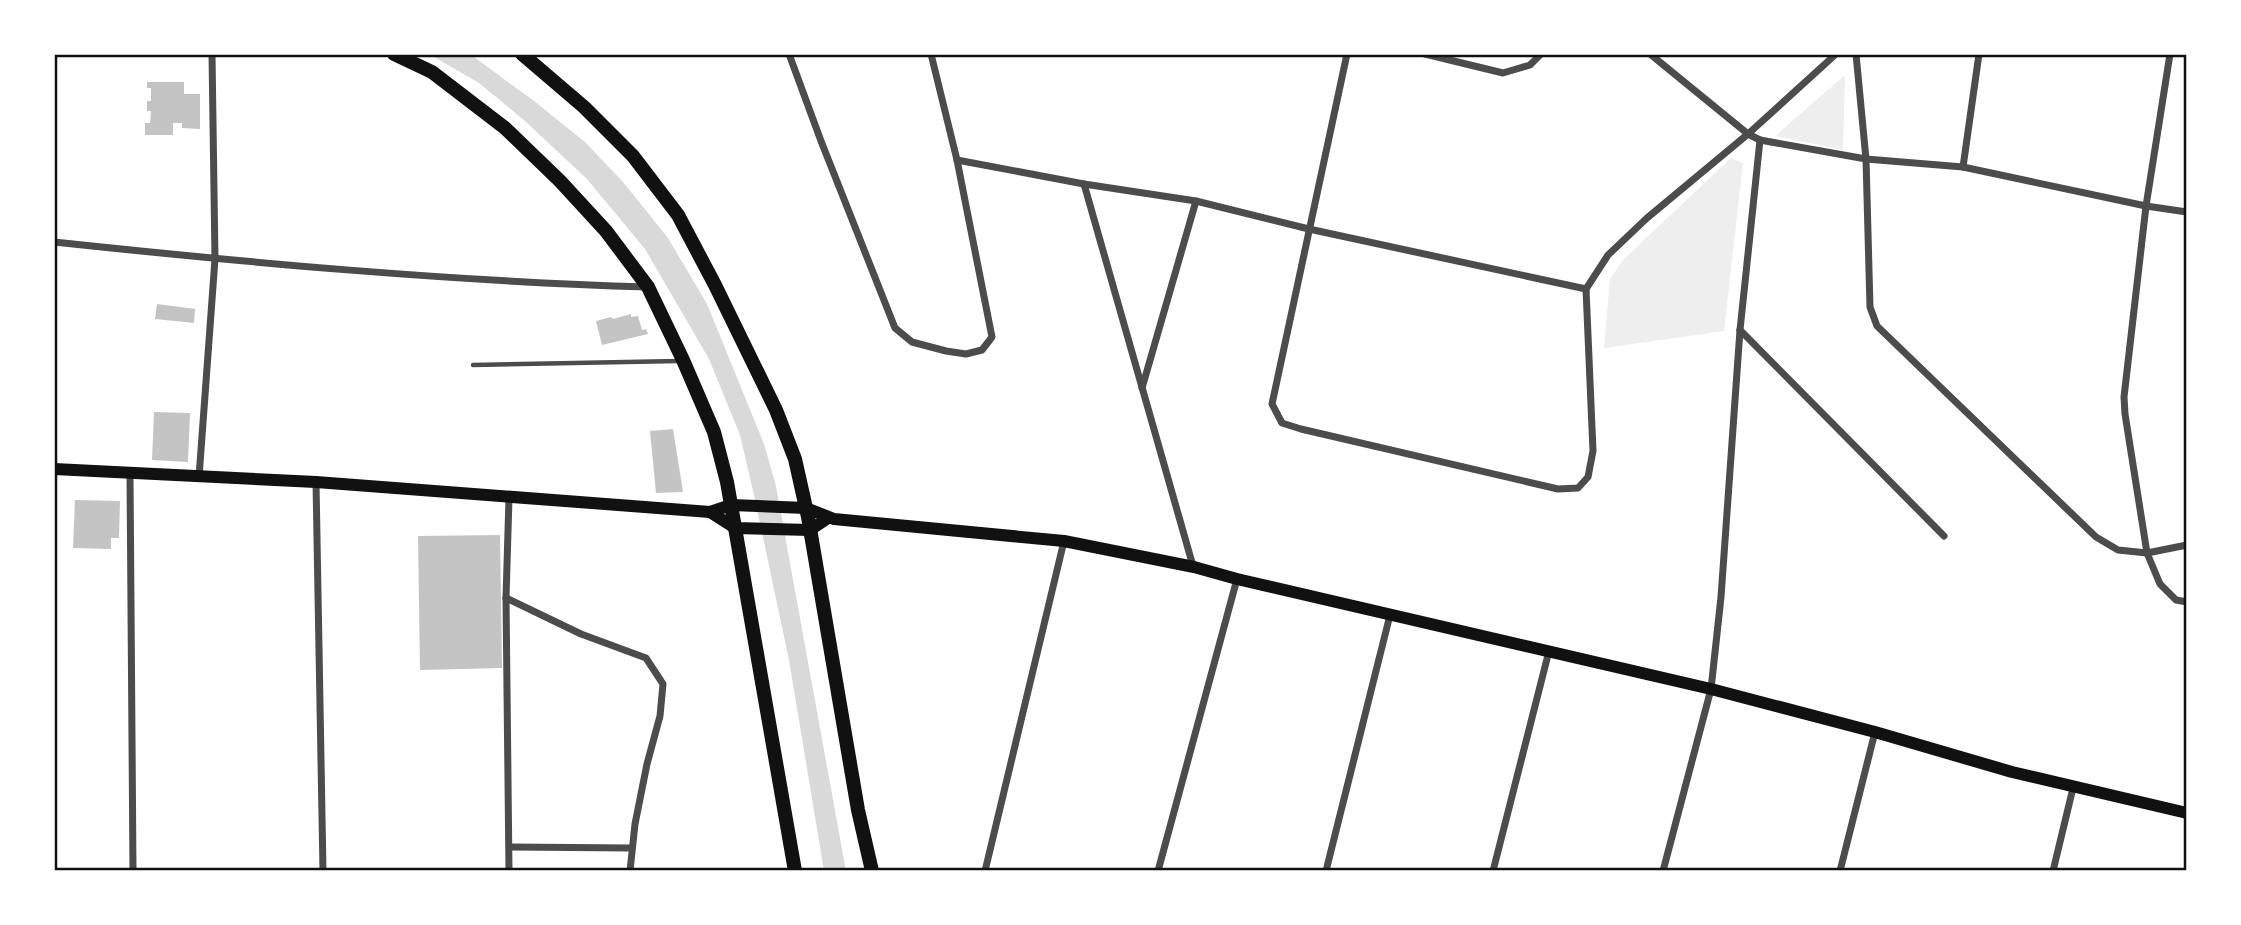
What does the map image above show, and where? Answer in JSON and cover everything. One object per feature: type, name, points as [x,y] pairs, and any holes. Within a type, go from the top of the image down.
[{"type":"main road","points":[[394,54],[432,72],[505,128],[561,181],[606,231],[648,288],[714,432],[731,505],[741,528],[795,871]]},
{"type":"main road","points":[[522,54],[584,107],[633,156],[678,215],[776,410],[794,459],[803,530],[872,871]]},
{"type":"main road","points":[[54,469],[316,482],[710,512],[731,505],[799,508],[828,518],[1063,541],[1194,567],[1711,690],[2073,788],[2187,813]]},
{"type":"main road","points":[[710,512],[741,528],[803,530],[828,518]]},
{"type":"street","points":[[199,477],[215,259],[212,54]]},
{"type":"street","points":[[789,54],[895,328],[912,342],[966,354],[982,350],[992,337],[957,160],[931,54]]},
{"type":"street","points":[[1347,54],[1272,404],[1282,423],[1301,429],[1558,489],[1578,488],[1588,477],[1593,451],[1586,289],[1608,255],[1647,218],[1748,134],[1836,54]]},
{"type":"street","points":[[1425,54],[1503,73],[1530,65],[1541,54]]},
{"type":"street","points":[[1650,54],[1748,134],[1760,140],[1866,159],[1963,167],[2146,206],[2187,212]]},
{"type":"street","points":[[1856,54],[1866,159],[1870,307],[1877,326],[2096,537],[2118,550],[2147,553],[2187,545]]},
{"type":"street","points":[[1963,167],[1979,54]]},
{"type":"street","points":[[2170,54],[2146,206],[2124,397],[2147,553],[2160,584],[2176,600],[2187,603]]},
{"type":"street","points":[[1663,871],[1711,690],[1721,597],[1740,330],[1760,140]]},
{"type":"street","points":[[957,160],[1084,184],[1196,201],[1309,229],[1586,289]]},
{"type":"street","points":[[1084,184],[1194,567]]},
{"type":"street","points":[[1142,389],[1196,201]]},
{"type":"street","points":[[54,242],[215,259],[545,284],[648,288]]},
{"type":"street","points":[[1740,330],[1944,536]]},
{"type":"street","points":[[130,474],[132,871]]},
{"type":"street","points":[[316,482],[323,871]]},
{"type":"street","points":[[509,498],[506,598],[509,871]]},
{"type":"street","points":[[985,871],[1063,541]]},
{"type":"street","points":[[1158,871],[1237,579]]},
{"type":"street","points":[[506,598],[582,634],[646,658],[663,684],[660,716],[647,764],[631,848],[630,871]]},
{"type":"street","points":[[1326,871],[1390,615]]},
{"type":"street","points":[[1493,871],[1549,651]]},
{"type":"street","points":[[1840,871],[1875,733]]},
{"type":"street","points":[[2053,871],[2073,788]]},
{"type":"street","points":[[510,847],[631,848]]},
{"type":"lane","points":[[473,365],[683,360]]},
{"type":"shaded area","points":[[429,54],[470,54],[585,142],[623,182],[668,238],[707,304],[764,444],[776,486],[846,871],[824,871],[789,660],[754,495],[740,435],[709,359],[645,249],[587,179],[525,121],[479,83]]},
{"type":"shaded area","points":[[1845,75],[1843,150],[1775,136]]},
{"type":"shaded area","points":[[1731,158],[1743,163],[1724,331],[1604,348],[1610,279],[1623,260]]},
{"type":"building","points":[[147,82],[184,82],[184,94],[200,94],[200,129],[182,128],[182,123],[173,123],[173,135],[145,135],[145,123],[150,123],[151,111],[147,111],[147,101],[151,101],[151,88],[147,88]]},
{"type":"building","points":[[157,304],[195,309],[194,323],[155,319]]},
{"type":"building","points":[[631,314],[631,317],[638,316],[642,330],[646,329],[648,334],[602,345],[596,321]]},
{"type":"building","points":[[154,412],[190,413],[188,462],[152,460]]},
{"type":"building","points":[[673,429],[683,492],[656,493],[650,431]]},
{"type":"building","points":[[75,500],[120,501],[119,538],[111,538],[111,549],[73,548]]},
{"type":"building","points":[[500,535],[502,668],[420,670],[418,536]]}]
